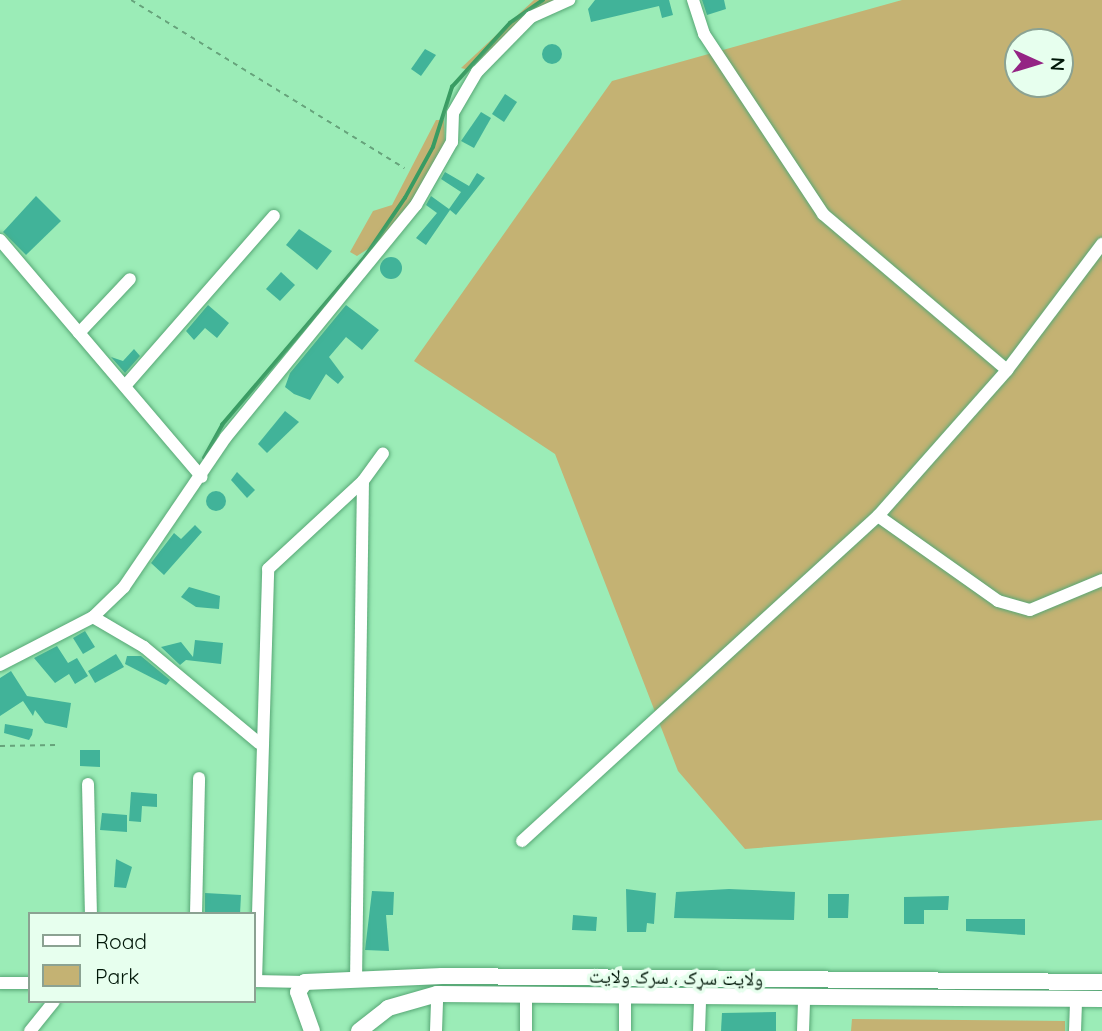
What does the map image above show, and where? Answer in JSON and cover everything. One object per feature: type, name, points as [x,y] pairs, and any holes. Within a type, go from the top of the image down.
[{"type":"main road","name":"ولایت سړک ، سرک ولایت","points":[[306,982],[442,976],[1102,982]]},
{"type":"main road","points":[[306,982],[298,992],[312,1031]]},
{"type":"main road","name":"ولایت سړک ، سرک ولایت","points":[[359,1031],[388,1008],[437,994],[1102,999]]},
{"type":"street","points":[[0,664],[93,617],[124,587],[317,318],[416,205],[452,142],[453,113],[477,72],[531,17],[569,0]]},
{"type":"street","points":[[693,0],[704,34],[823,214],[1006,370]]},
{"type":"street","points":[[125,386],[274,216]]},
{"type":"street","points":[[0,240],[202,477]]},
{"type":"street","points":[[522,841],[878,516],[1006,370],[1102,244]]},
{"type":"street","points":[[79,333],[130,279]]},
{"type":"street","points":[[256,912],[259,743],[268,569],[363,481],[383,453]]},
{"type":"street","points":[[356,981],[363,481]]},
{"type":"street","points":[[878,516],[998,601],[1030,610],[1102,580]]},
{"type":"street","points":[[93,617],[144,647],[259,743]]},
{"type":"street","points":[[196,912],[199,778]]},
{"type":"street","points":[[88,784],[90,912]]},
{"type":"street","points":[[256,981],[306,982]]},
{"type":"street","points":[[0,984],[28,983]]},
{"type":"street","points":[[436,1031],[437,994]]},
{"type":"street","points":[[526,995],[526,1031]]},
{"type":"street","points":[[803,1031],[804,996]]},
{"type":"street","points":[[625,997],[625,1031]]},
{"type":"street","points":[[699,1031],[700,998]]},
{"type":"street","points":[[1075,1031],[1076,999]]},
{"type":"street","points":[[30,1031],[52,1003]]},
{"type":"path","points":[[131,0],[404,168]]},
{"type":"path","points":[[0,746],[55,745]]},
{"type":"green space","points":[[534,0],[556,0],[531,12],[469,70],[461,68]]},
{"type":"green space","points":[[902,0],[1102,0],[1102,820],[745,849],[678,771],[555,454],[414,361],[612,81]]},
{"type":"green space","points":[[436,120],[444,120],[445,144],[405,213],[380,241],[357,256],[350,252],[373,211],[392,205]]},
{"type":"green space","points":[[852,1019],[1065,1021],[1065,1031],[851,1031]]},
{"type":"building","points":[[595,0],[669,0],[673,15],[662,18],[659,6],[591,22],[588,9]]},
{"type":"building","points":[[702,0],[724,0],[726,9],[707,15]]},
{"type":"building","points":[[552,44],[559,47],[562,54],[559,61],[552,64],[545,61],[542,54],[545,47]]},
{"type":"building","points":[[425,49],[436,55],[421,76],[411,69]]},
{"type":"building","points":[[505,94],[517,102],[504,122],[492,114]]},
{"type":"building","points":[[481,112],[491,118],[474,148],[461,141]]},
{"type":"building","points":[[445,172],[469,186],[477,173],[485,178],[456,215],[450,210],[426,245],[416,238],[437,213],[426,205],[431,196],[449,209],[461,192],[441,179]]},
{"type":"building","points":[[36,196],[61,221],[26,255],[3,232]]},
{"type":"building","points":[[299,229],[332,251],[317,270],[286,245]]},
{"type":"building","points":[[391,257],[399,260],[402,268],[399,276],[391,279],[383,276],[380,268],[383,260]]},
{"type":"building","points":[[281,272],[295,285],[280,301],[266,289]]},
{"type":"building","points":[[208,305],[229,323],[217,338],[205,328],[194,340],[186,331]]},
{"type":"building","points":[[346,305],[379,330],[362,350],[346,337],[329,357],[344,377],[338,384],[326,374],[310,400],[294,394],[285,387],[290,373]]},
{"type":"building","points":[[134,349],[140,356],[125,373],[111,357],[123,361]]},
{"type":"building","points":[[285,411],[299,422],[267,453],[258,444]]},
{"type":"building","points":[[237,472],[255,490],[247,498],[231,480]]},
{"type":"building","points":[[216,491],[223,494],[226,501],[223,508],[216,511],[209,508],[206,501],[209,494]]},
{"type":"building","points":[[195,525],[202,532],[164,575],[151,563],[174,533],[181,539]]},
{"type":"building","points":[[189,587],[220,596],[219,609],[196,607],[181,597]]},
{"type":"building","points":[[85,631],[95,647],[83,654],[73,638]]},
{"type":"building","points":[[195,640],[223,643],[221,664],[186,660],[180,665],[161,647],[181,642],[193,657]]},
{"type":"building","points":[[57,646],[68,663],[77,658],[88,676],[75,684],[69,674],[55,683],[34,658]]},
{"type":"building","points":[[116,654],[124,667],[95,683],[88,671]]},
{"type":"building","points":[[127,656],[141,656],[170,680],[166,685],[125,664]]},
{"type":"building","points":[[11,671],[27,696],[71,703],[67,728],[45,723],[35,710],[33,716],[23,701],[0,716],[0,678]]},
{"type":"building","points":[[5,724],[33,729],[32,735],[29,740],[4,733]]},
{"type":"building","points":[[80,750],[100,750],[100,767],[80,766]]},
{"type":"building","points":[[131,792],[157,794],[157,807],[142,806],[141,822],[129,821]]},
{"type":"building","points":[[102,813],[127,815],[127,832],[100,830]]},
{"type":"building","points":[[116,859],[132,867],[126,888],[114,887]]},
{"type":"building","points":[[626,889],[656,893],[654,924],[647,923],[646,932],[627,932]]},
{"type":"building","points":[[729,889],[795,892],[794,920],[674,918],[676,892]]},
{"type":"building","points":[[372,891],[394,892],[393,915],[386,915],[389,951],[365,950]]},
{"type":"building","points":[[205,893],[241,895],[240,912],[205,912]]},
{"type":"building","points":[[828,894],[849,894],[848,918],[828,918]]},
{"type":"building","points":[[949,896],[948,910],[924,910],[924,924],[904,924],[904,897]]},
{"type":"building","points":[[573,915],[597,917],[596,931],[572,930]]},
{"type":"building","points":[[966,919],[1025,919],[1025,935],[966,931]]},
{"type":"building","points":[[776,1012],[776,1031],[721,1031],[722,1013]]},
{"type":"waterway","points":[[204,458],[222,425],[365,257],[405,198],[433,147],[452,87],[510,23],[543,0]]}]
